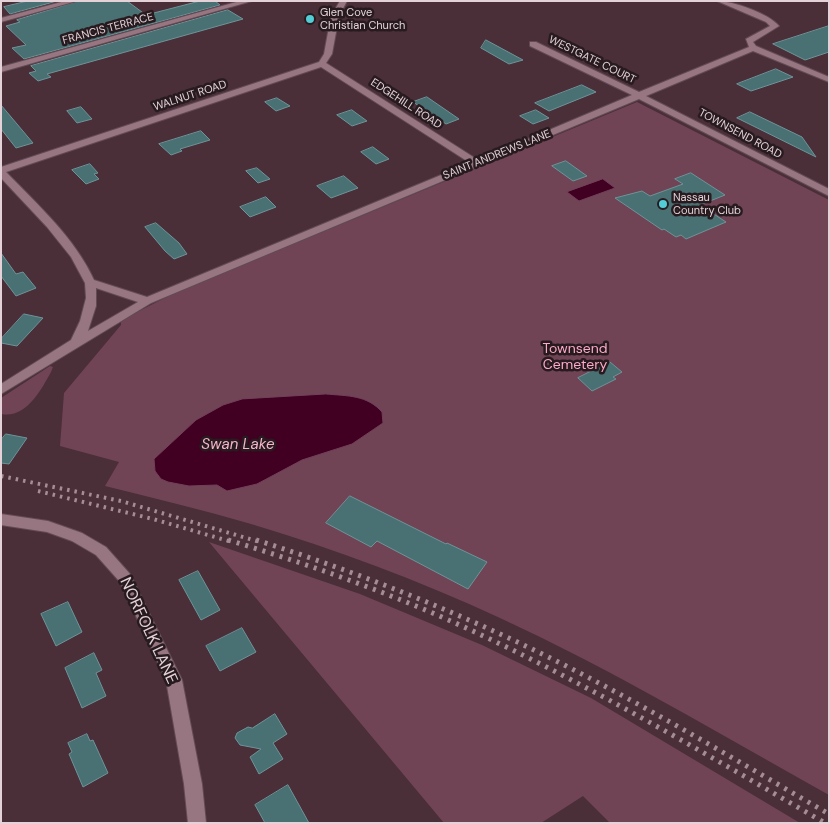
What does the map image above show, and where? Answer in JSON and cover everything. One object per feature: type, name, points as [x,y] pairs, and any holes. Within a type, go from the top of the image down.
[{"type":"street","points":[[1,20],[74,1]]},
{"type":"street","name":"FRANCIS TERRACE","points":[[1,70],[249,1]]},
{"type":"street","points":[[322,64],[328,54],[335,16],[344,1]]},
{"type":"street","points":[[720,1],[775,24],[773,28],[749,41],[753,48],[829,80]]},
{"type":"street","name":"WESTGATE COURT","points":[[533,44],[640,96]]},
{"type":"street","name":"SAINT ANDREWS LANE","points":[[1,390],[75,343],[147,301],[753,48]]},
{"type":"street","name":"EDGEHILL ROAD","points":[[322,64],[477,163]]},
{"type":"street","name":"WALNUT ROAD","points":[[1,171],[322,64]]},
{"type":"street","name":"TOWNSEND ROAD","points":[[640,96],[829,193]]},
{"type":"street","points":[[1,171],[66,244],[90,282],[90,304],[75,343]]},
{"type":"street","points":[[90,282],[147,301]]},
{"type":"street","name":"NORFOLK LANE","points":[[1,519],[48,527],[77,537],[101,551],[125,578],[174,680],[194,784],[197,823]]},
{"type":"green space","name":"Nassau Country Club","points":[[637,102],[829,200],[829,795],[584,659],[470,604],[377,566],[314,544],[233,519],[105,486],[119,462],[60,446],[64,393],[121,325],[121,320],[177,292]]},
{"type":"green space","points":[[50,366],[53,367],[51,372],[32,402],[18,412],[1,414],[1,398]]},
{"type":"green space","points":[[209,542],[360,594],[482,645],[591,698],[800,823],[610,823],[583,796],[541,823],[444,823]]},
{"type":"water","points":[[603,179],[615,188],[579,201],[567,192]]},
{"type":"water","name":"Swan Lake","points":[[326,394],[357,397],[370,402],[382,412],[383,423],[352,444],[302,460],[257,484],[227,491],[217,485],[189,486],[168,482],[161,479],[155,471],[154,459],[196,420],[223,405],[242,399]]},
{"type":"building","points":[[28,1],[57,1],[10,14],[4,7]]},
{"type":"building","points":[[79,1],[127,1],[146,15],[200,1],[215,1],[220,5],[24,59],[12,48],[26,45],[6,26],[20,22],[17,20]]},
{"type":"building","points":[[228,10],[243,19],[47,74],[51,77],[38,81],[29,73],[36,71],[31,66]]},
{"type":"building","points":[[829,26],[829,52],[805,60],[773,44]]},
{"type":"building","points":[[486,40],[523,60],[509,64],[481,48]]},
{"type":"building","points":[[776,69],[793,77],[751,91],[737,84]]},
{"type":"building","points":[[582,85],[596,92],[549,111],[535,103]]},
{"type":"building","points":[[427,97],[459,119],[446,124],[413,102]]},
{"type":"building","points":[[277,98],[290,106],[276,111],[265,102]]},
{"type":"building","points":[[1,105],[33,143],[16,148],[1,129]]},
{"type":"building","points":[[81,107],[92,119],[77,123],[67,111]]},
{"type":"building","points":[[352,110],[367,121],[352,126],[337,115]]},
{"type":"building","points":[[536,110],[549,118],[533,124],[520,116]]},
{"type":"building","points":[[750,112],[802,137],[816,157],[737,118]]},
{"type":"building","points":[[201,131],[210,140],[180,149],[182,151],[171,155],[159,144]]},
{"type":"building","points":[[373,147],[389,159],[376,164],[361,152]]},
{"type":"building","points":[[566,161],[587,176],[573,181],[552,166]]},
{"type":"building","points":[[90,164],[98,173],[94,174],[99,179],[86,184],[72,170]]},
{"type":"building","points":[[257,168],[270,179],[258,183],[246,171]]},
{"type":"building","name":"Nassau Country Club","points":[[691,173],[725,195],[700,205],[726,222],[686,239],[681,235],[676,237],[664,229],[662,230],[615,198],[642,191],[650,196],[683,184],[675,179]]},
{"type":"building","points":[[344,176],[358,188],[331,198],[317,186]]},
{"type":"building","points":[[266,197],[276,207],[250,217],[240,207]]},
{"type":"building","points":[[156,223],[179,243],[187,254],[174,259],[165,251],[145,227]]},
{"type":"building","points":[[1,253],[16,274],[23,272],[36,288],[16,296],[1,276]]},
{"type":"building","points":[[24,314],[43,318],[17,346],[1,343],[1,339]]},
{"type":"building","points":[[610,362],[622,372],[613,377],[616,379],[592,391],[578,378]]},
{"type":"building","points":[[6,434],[27,438],[9,464],[1,463],[1,440]]},
{"type":"building","points":[[350,496],[446,544],[487,562],[468,589],[377,541],[371,547],[326,523]]},
{"type":"building","points":[[198,571],[220,610],[201,620],[179,580]]},
{"type":"building","points":[[68,602],[82,632],[56,646],[41,614]]},
{"type":"building","points":[[242,628],[256,652],[220,671],[206,646]]},
{"type":"building","points":[[94,653],[102,670],[96,673],[106,696],[82,708],[65,668]]},
{"type":"building","points":[[275,714],[287,734],[273,743],[283,759],[259,774],[250,757],[261,749],[240,745],[235,738],[237,733],[248,727],[252,728]]},
{"type":"building","points":[[87,734],[90,741],[93,740],[108,773],[83,787],[69,754],[72,752],[68,743]]},
{"type":"building","points":[[288,785],[309,823],[265,823],[255,805]]},
{"type":"railway","points":[[1,476],[121,501],[260,542]]},
{"type":"railway","points":[[38,491],[153,519],[232,542]]},
{"type":"railway","points":[[228,540],[358,583],[435,614],[485,637],[633,713],[825,823]]},
{"type":"railway","points":[[256,540],[397,590],[534,650],[720,750],[829,814]]},
{"type":"place","name":"Glen Cove Christian Church","points":[[310,19]]},
{"type":"place","name":"Nassau Country Club","points":[[663,204]]},
{"type":"park label","name":"Townsend Cemetery","points":[[575,358]]}]
